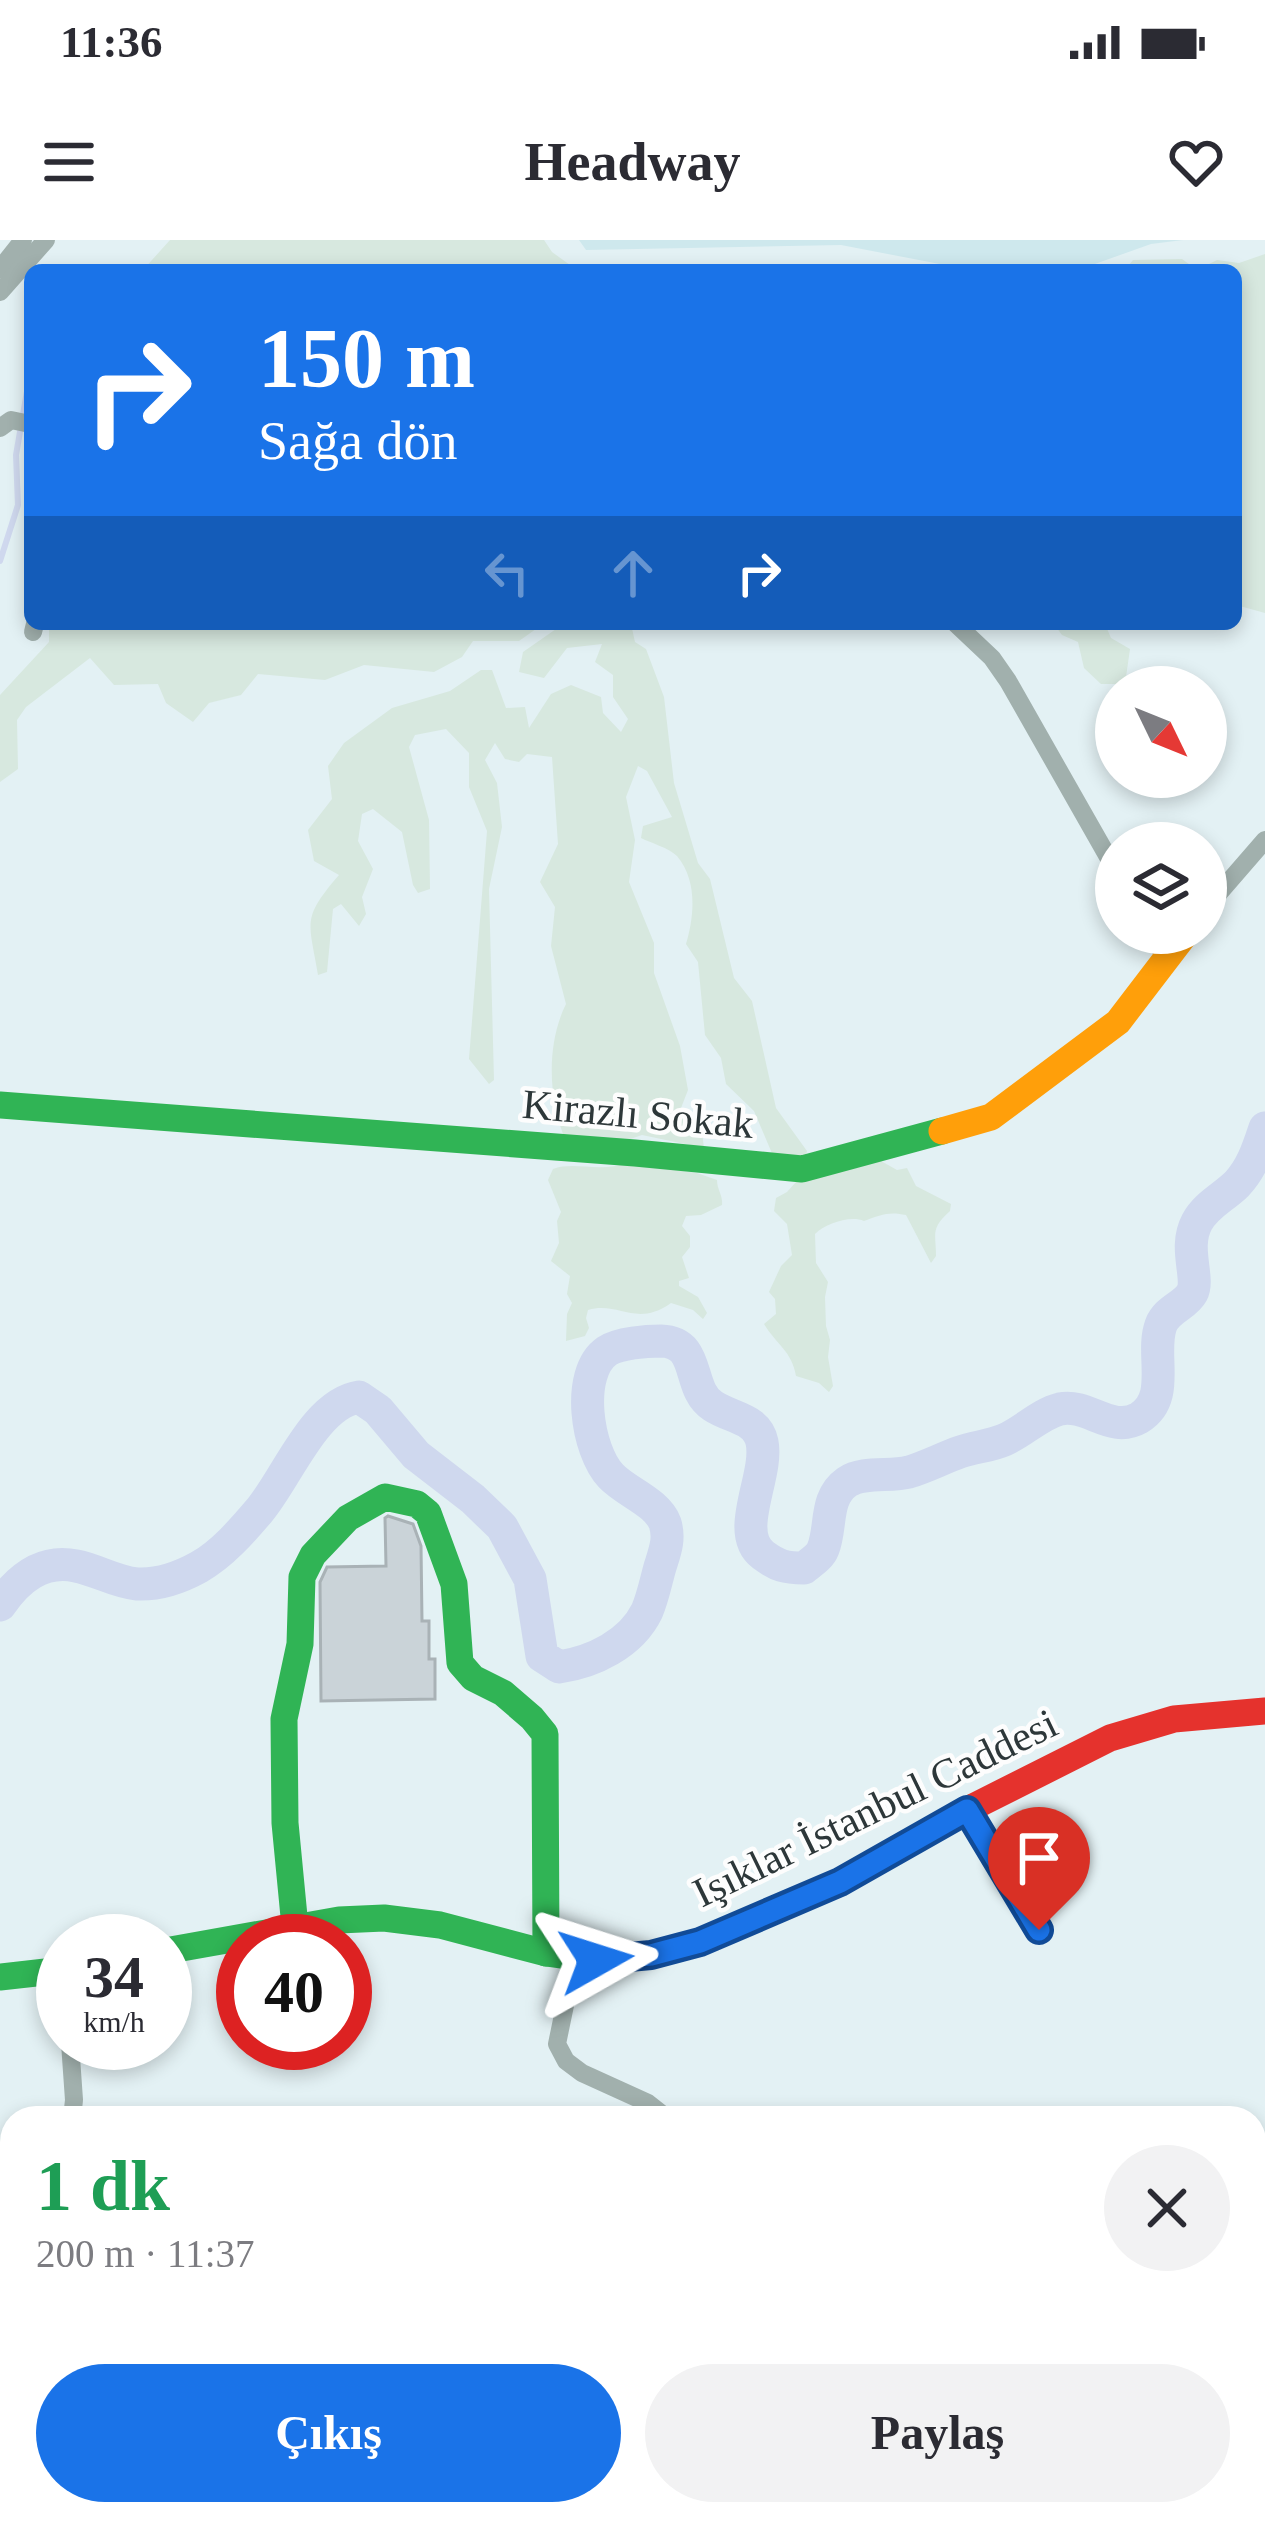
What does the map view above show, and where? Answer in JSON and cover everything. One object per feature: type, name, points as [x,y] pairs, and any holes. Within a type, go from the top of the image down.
[{"type":"main road","name":"Kirazlı Sokak","points":[[0,1106],[802,1169],[991,1117],[1118,1022],[1170,954]]},
{"type":"main road","points":[[295,1914],[285,1823],[284,1719],[300,1644],[302,1577],[313,1555],[348,1518],[385,1497],[401,1498],[428,1513],[445,1554],[454,1584],[460,1663],[472,1678],[503,1693],[545,1734],[546,1953]]},
{"type":"main road","name":"Işıklar İstanbul Caddesi","points":[[372,1919],[440,1925],[546,1953],[596,1960],[651,1955],[700,1942],[840,1882],[967,1810],[1110,1738],[1174,1719],[1265,1711]]},
{"type":"main road","points":[[0,1977],[36,1973]]},
{"type":"street","points":[[0,269],[23,240]]},
{"type":"street","points":[[25,264],[46,240]]},
{"type":"street","points":[[0,292],[24,265]]},
{"type":"street","points":[[962,630],[1008,681],[1095,834]]},
{"type":"street","points":[[1227,884],[1265,840]]},
{"type":"street","points":[[1163,954],[1166,959]]},
{"type":"street","points":[[574,1957],[557,2044],[566,2060],[582,2073],[652,2106]]},
{"type":"street","points":[[72,2070],[73,2106]]},
{"type":"lane","points":[[967,1810],[1039,1930]]},
{"type":"shaded area","points":[[170,240],[544,240],[569,264],[148,264]]},
{"type":"shaded area","points":[[579,240],[1183,240],[1151,244],[1095,264],[940,264],[841,245],[586,250]]},
{"type":"shaded area","points":[[1265,254],[1265,613],[1242,607],[1242,264],[1209,264],[1217,260],[1239,263]]},
{"type":"shaded area","points":[[1182,259],[1189,264],[1130,264],[1133,260]]},
{"type":"shaded area","points":[[49,630],[535,630],[519,641],[473,641],[462,657],[434,672],[364,665],[325,680],[258,674],[241,695],[209,703],[193,722],[166,703],[158,684],[114,685],[90,658],[26,707],[17,720],[18,769],[0,782],[0,695],[49,642]]},
{"type":"shaded area","points":[[555,630],[632,630],[635,642],[646,649],[664,697],[674,783],[698,863],[710,879],[734,978],[752,1001],[776,1108],[807,1151],[804,1163],[774,1158],[754,1111],[726,1084],[721,1058],[705,1035],[698,962],[686,944],[691,888],[677,856],[641,838],[643,826],[672,817],[647,771],[638,766],[626,797],[635,840],[629,882],[654,943],[654,973],[680,1046],[688,1090],[681,1108],[685,1119],[701,1124],[704,1148],[642,1135],[619,1143],[566,1141],[556,1108],[552,1054],[566,1004],[551,946],[555,907],[540,882],[558,844],[552,757],[527,754],[519,762],[505,759],[495,743],[485,760],[497,783],[502,827],[489,889],[494,1080],[489,1084],[469,1059],[487,831],[469,787],[469,753],[446,729],[415,735],[409,747],[429,820],[430,889],[418,893],[413,885],[402,832],[373,809],[362,814],[358,841],[373,869],[362,897],[366,914],[359,926],[341,904],[333,909],[327,972],[318,975],[311,921],[318,902],[339,875],[314,861],[308,830],[332,799],[328,766],[344,743],[392,708],[450,691],[481,670],[492,670],[506,708],[525,707],[529,728],[551,694],[571,685],[601,697],[603,713],[621,732],[628,719],[613,697],[613,675],[595,662],[602,644],[567,648],[544,678],[519,672],[523,652]]},
{"type":"shaded area","points":[[1058,630],[1108,630],[1111,638],[1130,649],[1128,666],[1095,666],[1095,678],[1084,668],[1078,642]]},
{"type":"shaded area","points":[[881,1161],[897,1170],[907,1168],[916,1186],[951,1204],[950,1211],[937,1227],[936,1256],[931,1263],[906,1215],[845,1220],[815,1234],[816,1263],[828,1282],[826,1326],[833,1386],[829,1392],[819,1383],[796,1376],[787,1354],[764,1324],[776,1314],[769,1292],[792,1255],[787,1224],[774,1211],[776,1198],[796,1182]]},
{"type":"shaded area","points":[[627,1163],[717,1180],[722,1205],[686,1216],[682,1226],[690,1236],[690,1247],[682,1257],[689,1278],[679,1281],[679,1286],[698,1297],[707,1313],[703,1319],[671,1303],[638,1314],[588,1310],[585,1336],[566,1341],[572,1303],[567,1294],[570,1276],[551,1261],[559,1243],[561,1212],[548,1180],[553,1169],[561,1167]]},
{"type":"building","points":[[388,1516],[413,1524],[421,1546],[422,1621],[429,1621],[435,1699],[321,1701],[320,1582],[327,1567],[386,1566]]},
{"type":"waterway","points":[[0,561],[18,505],[16,455],[24,409]]},
{"type":"waterway","points":[[0,1605],[23,1579],[52,1565],[76,1566],[137,1584],[169,1580],[199,1567],[224,1549],[259,1511],[328,1413],[359,1397],[378,1410],[416,1455],[502,1527],[530,1579],[542,1656],[559,1667],[585,1661],[610,1650],[640,1623],[667,1540],[661,1516],[611,1476],[596,1449],[588,1394],[597,1362],[607,1351],[641,1342],[674,1343],[683,1349],[705,1398],[755,1428],[763,1456],[751,1518],[755,1545],[778,1564],[804,1568],[823,1549],[835,1496],[853,1479],[909,1472],[999,1442],[1060,1409],[1119,1422],[1139,1418],[1149,1409],[1158,1387],[1161,1325],[1194,1287],[1191,1242],[1197,1222],[1242,1178],[1265,1128]]},
{"type":"traffic: fast","points":[[0,1105],[802,1169],[942,1131]]},
{"type":"traffic: fast","points":[[294,1914],[285,1823],[284,1719],[300,1644],[302,1577],[313,1555],[348,1518],[385,1497],[417,1504],[428,1513],[454,1584],[460,1663],[473,1678],[503,1693],[545,1734],[546,1953]]},
{"type":"traffic: fast","points":[[192,1946],[339,1920],[384,1918],[440,1925],[546,1953],[596,1960],[651,1955],[700,1942],[840,1882],[973,1807]]},
{"type":"traffic: fast","points":[[0,1977],[36,1973]]},
{"type":"traffic: slow","points":[[942,1131],[991,1117],[1118,1022],[1170,954]]},
{"type":"traffic: jam","points":[[973,1807],[1110,1738],[1174,1719],[1265,1711]]},
{"type":"route","points":[[596,1960],[651,1955],[700,1942],[840,1882],[967,1810],[1039,1930]]}]
